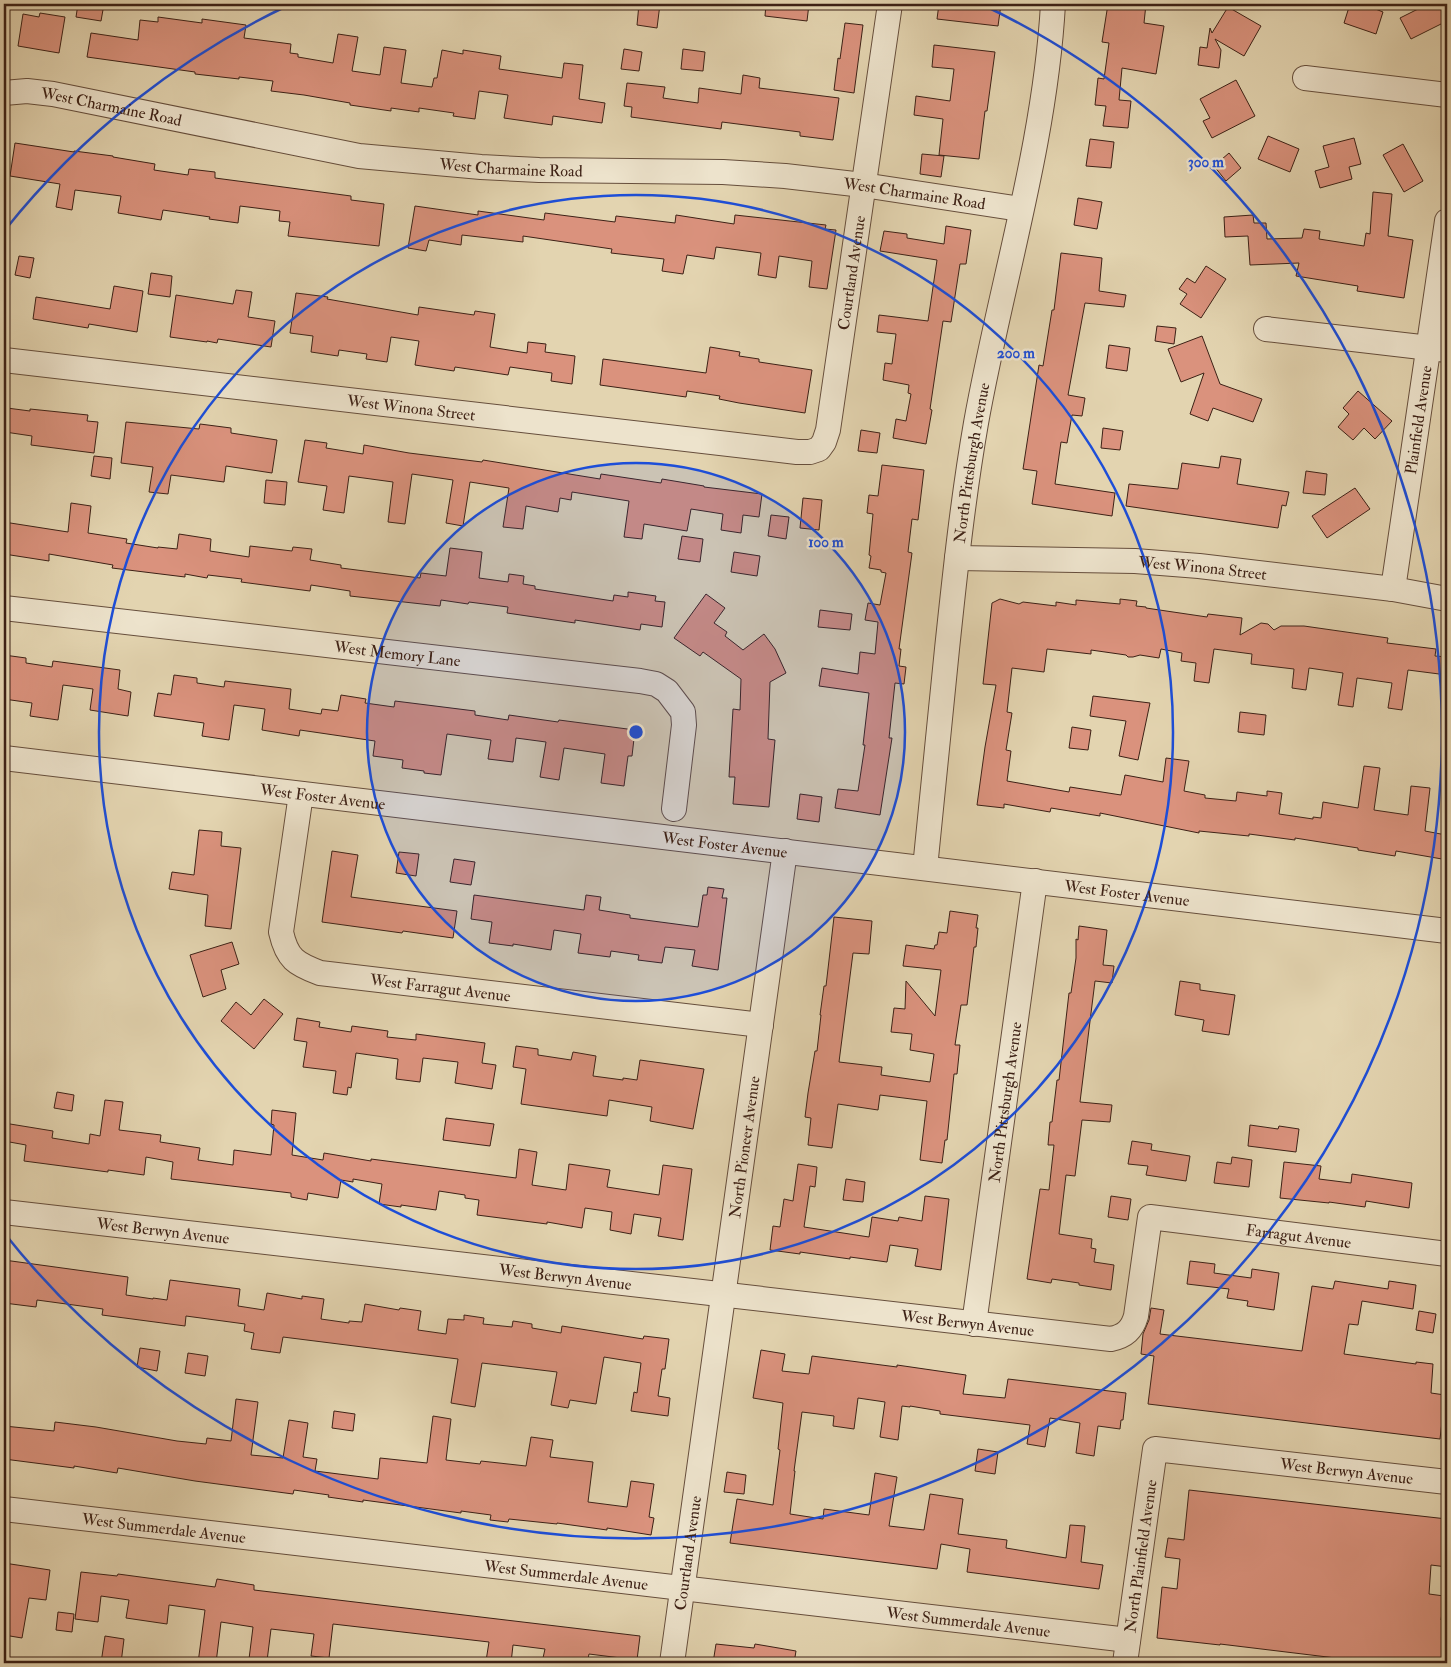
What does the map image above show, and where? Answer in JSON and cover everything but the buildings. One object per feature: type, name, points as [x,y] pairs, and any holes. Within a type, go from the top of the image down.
[{"type":"street","name":"Courtland Avenue","points":[[819,449],[824,442],[828,430],[890,4]]},
{"type":"street","name":"North Pittsburgh Avenue","points":[[925,868],[964,493],[1041,102],[1052,27],[1053,4]]},
{"type":"street","points":[[1305,78],[1447,95]]},
{"type":"street","name":"West Charmaine Road","points":[[4,93],[27,91],[53,94],[359,156],[481,167],[539,170],[723,172],[785,176],[863,185],[1021,209]]},
{"type":"street","name":"Plainfield Avenue","points":[[1393,589],[1438,349],[1447,221]]},
{"type":"street","points":[[1266,329],[1438,349]]},
{"type":"street","name":"West Winona Street","points":[[4,360],[797,452],[810,452],[819,449]]},
{"type":"street","name":"West Winona Street","points":[[957,558],[1134,560],[1252,571],[1393,589],[1447,600]]},
{"type":"street","name":"West Memory Lane","points":[[4,608],[656,684],[667,691],[683,712],[684,725],[674,809]]},
{"type":"street","name":"West Foster Avenue","points":[[4,758],[1447,931]]},
{"type":"street","name":"West Farragut Avenue","points":[[301,794],[281,932],[284,947],[292,958],[305,967],[320,973],[761,1025]]},
{"type":"street","name":"North Pioneer Avenue","points":[[703,1443],[785,851]]},
{"type":"street","name":"North Pittsburgh Avenue","points":[[974,1324],[1035,881]]},
{"type":"street","name":"West Berwyn Avenue","points":[[4,1212],[1102,1339],[1120,1337],[1126,1334]]},
{"type":"street","name":"Farragut Avenue","points":[[1126,1334],[1134,1324],[1136,1316],[1150,1217],[1447,1254]]},
{"type":"street","name":"Courtland Avenue","points":[[672,1663],[703,1443]]},
{"type":"street","name":"West Berwyn Avenue","points":[[1155,1449],[1447,1482]]},
{"type":"street","name":"North Plainfield Avenue","points":[[1126,1652],[1155,1449]]},
{"type":"street","name":"West Summerdale Avenue","points":[[4,1510],[682,1588],[1126,1652]]}]
